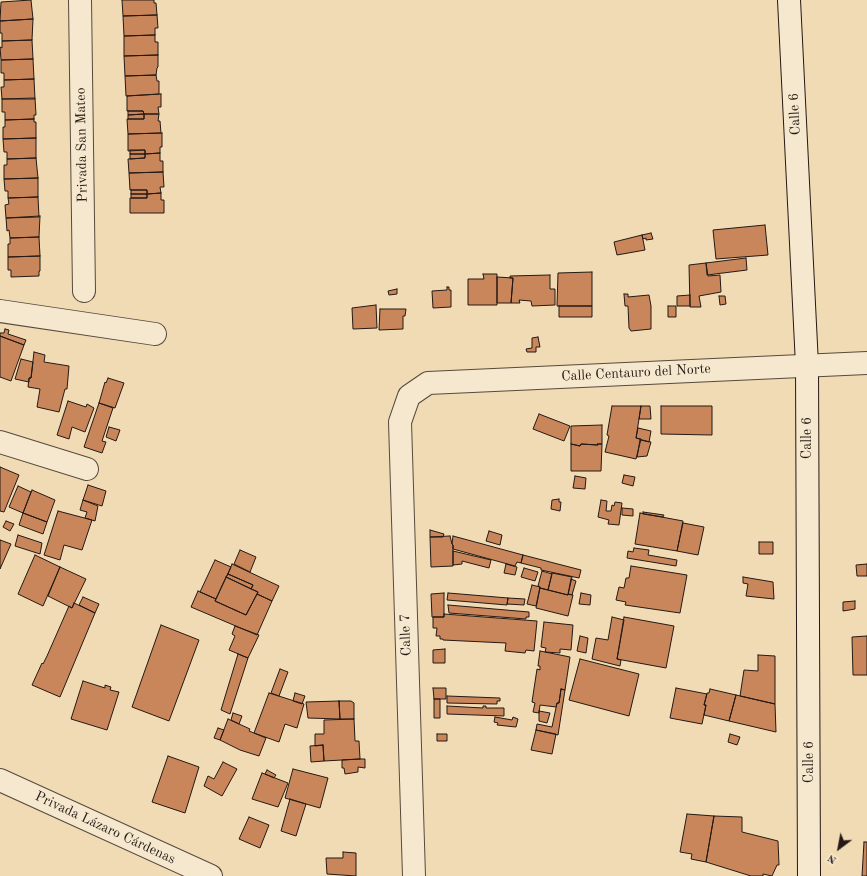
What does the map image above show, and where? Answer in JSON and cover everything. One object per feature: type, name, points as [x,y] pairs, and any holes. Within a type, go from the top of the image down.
[{"type":"street","name":"Privada San Mateo","points":[[80,0],[84,290]]},
{"type":"street","name":"Calle 6","points":[[789,0],[807,365],[809,876]]},
{"type":"street","points":[[0,311],[155,334]]},
{"type":"street","name":"Calle Centauro del Norte","points":[[409,396],[428,383],[867,363]]},
{"type":"street","name":"Calle 7","points":[[409,396],[400,422],[414,876]]},
{"type":"street","points":[[0,442],[87,469]]},
{"type":"street","name":"Privada Lázaro Cárdenas","points":[[0,780],[211,876]]},
{"type":"building","points":[[31,0],[33,19],[0,21],[1,2]]},
{"type":"building","points":[[122,0],[154,0],[154,3],[156,3],[157,15],[123,16]]},
{"type":"building","points":[[157,15],[158,28],[155,28],[155,35],[124,36],[123,16]]},
{"type":"building","points":[[33,19],[32,40],[2,41],[0,21]]},
{"type":"building","points":[[155,35],[155,42],[158,42],[158,55],[124,56],[124,36]]},
{"type":"building","points":[[32,40],[33,59],[1,60],[0,47],[2,48],[2,41]]},
{"type":"building","points":[[158,55],[156,75],[125,76],[124,56]]},
{"type":"building","points":[[33,59],[34,79],[4,80],[4,73],[1,73],[1,60]]},
{"type":"building","points":[[156,75],[157,81],[159,81],[159,94],[126,96],[125,76]]},
{"type":"building","points":[[34,79],[35,99],[2,99],[1,87],[4,87],[4,80]]},
{"type":"building","points":[[161,94],[161,107],[158,107],[159,114],[144,114],[143,111],[127,111],[127,96]]},
{"type":"building","points":[[35,98],[36,115],[34,115],[34,119],[5,120],[5,112],[2,112],[2,99]]},
{"type":"building","points":[[128,111],[143,111],[144,114],[128,115]]},
{"type":"building","points":[[144,114],[159,114],[158,121],[160,121],[161,133],[128,134],[127,119],[144,119]]},
{"type":"building","points":[[144,114],[144,119],[128,119],[128,115]]},
{"type":"building","points":[[34,119],[34,122],[36,122],[36,138],[3,139],[3,127],[5,127],[5,120]]},
{"type":"building","points":[[162,133],[162,147],[160,147],[160,153],[145,154],[145,150],[128,151],[128,134]]},
{"type":"building","points":[[36,138],[36,158],[7,159],[7,152],[4,152],[3,139]]},
{"type":"building","points":[[130,150],[145,150],[145,154],[130,154]]},
{"type":"building","points":[[160,153],[160,161],[163,161],[163,172],[129,173],[128,159],[145,158],[145,154]]},
{"type":"building","points":[[130,154],[145,154],[145,158],[130,159]]},
{"type":"building","points":[[36,158],[38,178],[4,179],[4,165],[7,165],[7,159]]},
{"type":"building","points":[[163,172],[164,187],[160,187],[161,193],[147,194],[147,190],[130,190],[129,173]]},
{"type":"building","points":[[38,178],[38,197],[8,198],[8,191],[5,191],[4,179]]},
{"type":"building","points":[[131,190],[147,190],[147,194],[131,194]]},
{"type":"building","points":[[161,193],[161,200],[164,200],[164,213],[130,213],[130,198],[147,198],[147,194]]},
{"type":"building","points":[[131,194],[147,194],[147,198],[131,198]]},
{"type":"building","points":[[38,197],[39,217],[6,218],[5,205],[9,204],[8,198]]},
{"type":"building","points":[[40,216],[39,237],[10,238],[9,230],[7,231],[6,218]]},
{"type":"building","points":[[765,225],[768,255],[716,259],[713,230]]},
{"type":"building","points":[[651,233],[653,239],[643,239],[642,235]]},
{"type":"building","points":[[642,235],[645,250],[617,255],[614,242]]},
{"type":"building","points":[[39,237],[40,256],[8,257],[8,244],[10,244],[10,238]]},
{"type":"building","points":[[40,256],[39,276],[11,277],[11,270],[8,270],[8,257]]},
{"type":"building","points":[[746,258],[747,270],[707,275],[706,263]]},
{"type":"building","points":[[706,263],[708,276],[720,275],[721,292],[699,296],[701,307],[690,307],[689,265]]},
{"type":"building","points":[[592,272],[592,306],[557,306],[558,273]]},
{"type":"building","points":[[483,274],[497,274],[497,305],[468,305],[468,279],[484,279]]},
{"type":"building","points":[[550,275],[550,289],[555,289],[555,305],[532,306],[531,301],[519,300],[520,303],[511,303],[513,278],[510,278],[510,276]]},
{"type":"building","points":[[497,277],[513,278],[511,303],[497,303]]},
{"type":"building","points":[[447,287],[451,290],[451,307],[433,308],[432,291],[447,290]]},
{"type":"building","points":[[397,289],[397,294],[389,295],[388,291]]},
{"type":"building","points":[[624,294],[628,294],[628,297],[649,295],[651,306],[651,329],[631,331],[629,328],[628,306],[625,306]]},
{"type":"building","points":[[690,295],[690,306],[677,306],[677,296]]},
{"type":"building","points":[[719,296],[725,296],[726,304],[720,305]]},
{"type":"building","points":[[376,305],[377,328],[353,329],[352,308]]},
{"type":"building","points":[[559,306],[592,306],[592,317],[559,317]]},
{"type":"building","points":[[668,306],[676,306],[676,317],[668,317]]},
{"type":"building","points":[[380,309],[406,309],[405,316],[403,316],[403,329],[379,330]]},
{"type":"building","points":[[5,329],[9,330],[8,334],[26,340],[24,345],[0,336],[0,333],[4,333]]},
{"type":"building","points":[[0,336],[24,345],[11,381],[0,377]]},
{"type":"building","points":[[538,337],[540,347],[536,347],[536,352],[527,352],[526,349],[532,348],[532,338]]},
{"type":"building","points":[[34,352],[45,355],[44,362],[69,366],[67,389],[65,389],[59,412],[37,407],[40,389],[28,387],[29,378],[31,378]]},
{"type":"building","points":[[21,359],[33,362],[29,382],[15,379]]},
{"type":"building","points":[[108,378],[124,383],[115,408],[99,403],[105,382],[106,383]]},
{"type":"building","points":[[68,401],[86,407],[87,404],[94,408],[85,432],[72,427],[69,439],[57,435]]},
{"type":"building","points":[[99,403],[113,408],[102,441],[106,442],[102,453],[84,447]]},
{"type":"building","points":[[612,406],[641,406],[636,438],[641,439],[636,459],[605,452],[609,436],[607,435]]},
{"type":"building","points":[[641,406],[650,406],[651,419],[639,419]]},
{"type":"building","points":[[661,406],[712,406],[712,435],[661,434]]},
{"type":"building","points":[[539,414],[570,426],[564,441],[533,429]]},
{"type":"building","points":[[602,425],[602,444],[581,444],[580,446],[571,444],[571,426]]},
{"type":"building","points":[[109,427],[120,430],[116,441],[106,437]]},
{"type":"building","points":[[638,428],[651,431],[649,442],[636,438]]},
{"type":"building","points":[[640,440],[651,442],[647,456],[637,457]]},
{"type":"building","points":[[571,444],[580,446],[581,444],[602,444],[601,471],[571,471]]},
{"type":"building","points":[[0,467],[19,475],[4,512],[0,511]]},
{"type":"building","points":[[624,475],[635,477],[633,486],[622,483]]},
{"type":"building","points":[[575,476],[586,478],[585,489],[573,488]]},
{"type":"building","points":[[88,485],[106,491],[102,506],[83,500]]},
{"type":"building","points":[[18,486],[31,492],[23,513],[9,507]]},
{"type":"building","points":[[32,490],[55,500],[47,522],[23,513]]},
{"type":"building","points":[[559,499],[559,502],[561,502],[560,511],[551,509],[552,500]]},
{"type":"building","points":[[83,500],[98,506],[95,521],[85,518],[87,512],[80,510]]},
{"type":"building","points":[[601,500],[607,501],[606,511],[611,511],[612,505],[614,506],[615,502],[622,503],[619,525],[608,524],[609,520],[598,517]]},
{"type":"building","points":[[622,508],[633,509],[633,516],[622,515]]},
{"type":"building","points":[[58,511],[92,520],[82,550],[64,545],[60,560],[44,555]]},
{"type":"building","points":[[643,512],[664,515],[663,517],[643,514]]},
{"type":"building","points":[[23,513],[47,522],[43,534],[19,525]]},
{"type":"building","points":[[640,513],[683,521],[677,551],[635,544]]},
{"type":"building","points":[[6,521],[14,524],[10,531],[3,527]]},
{"type":"building","points":[[683,523],[704,527],[698,555],[677,551]]},
{"type":"building","points":[[430,530],[444,534],[443,537],[430,537]]},
{"type":"building","points":[[489,531],[502,535],[500,545],[486,541]]},
{"type":"building","points":[[18,535],[42,543],[40,554],[15,546]]},
{"type":"building","points":[[450,536],[453,545],[453,566],[431,567],[430,537]]},
{"type":"building","points":[[453,536],[523,555],[521,563],[517,562],[515,566],[453,549]]},
{"type":"building","points":[[0,540],[11,544],[0,569]]},
{"type":"building","points":[[759,542],[773,542],[773,554],[759,554]]},
{"type":"building","points":[[634,548],[649,550],[648,555],[677,560],[676,566],[627,558],[628,551],[633,552]]},
{"type":"building","points":[[240,550],[256,557],[250,572],[234,564]]},
{"type":"building","points":[[453,551],[491,560],[489,568],[462,561],[462,564],[453,565]]},
{"type":"building","points":[[35,555],[60,567],[43,606],[18,594]]},
{"type":"building","points":[[523,555],[581,570],[579,578],[541,570],[541,568],[521,563]]},
{"type":"building","points":[[215,560],[231,567],[216,599],[200,592]]},
{"type":"building","points":[[232,564],[279,586],[272,601],[257,594],[258,592],[251,589],[253,585],[228,574]]},
{"type":"building","points":[[506,564],[517,567],[515,575],[504,573]]},
{"type":"building","points":[[867,564],[867,576],[857,576],[856,565]]},
{"type":"building","points":[[631,566],[687,575],[680,613],[625,605],[626,602],[616,600],[619,587],[624,588],[626,578],[629,578]]},
{"type":"building","points":[[60,567],[86,579],[72,608],[48,596]]},
{"type":"building","points":[[524,568],[538,572],[535,581],[521,577]]},
{"type":"building","points":[[542,571],[552,574],[548,590],[538,586]]},
{"type":"building","points":[[552,573],[572,577],[568,595],[548,590]]},
{"type":"building","points":[[228,574],[253,585],[251,589],[226,577]]},
{"type":"building","points":[[226,577],[258,592],[246,615],[215,601]]},
{"type":"building","points":[[743,577],[773,582],[774,599],[746,596],[748,584],[743,583]]},
{"type":"building","points":[[571,579],[576,581],[572,595],[568,594]]},
{"type":"building","points":[[532,585],[540,587],[536,606],[527,604]]},
{"type":"building","points":[[540,588],[573,595],[568,616],[536,608]]},
{"type":"building","points":[[198,591],[216,599],[215,601],[246,615],[257,594],[272,601],[257,635],[191,607]]},
{"type":"building","points":[[444,593],[444,617],[432,617],[431,594]]},
{"type":"building","points":[[448,593],[508,598],[507,605],[447,600]]},
{"type":"building","points":[[581,593],[591,595],[590,605],[579,604]]},
{"type":"building","points":[[83,597],[99,604],[95,613],[79,605]]},
{"type":"building","points":[[508,598],[525,599],[524,605],[507,604]]},
{"type":"building","points":[[855,601],[855,609],[843,611],[843,602]]},
{"type":"building","points":[[74,603],[95,613],[60,697],[32,685],[42,663],[43,664],[47,656],[69,606],[72,608]]},
{"type":"building","points":[[448,605],[529,612],[529,617],[526,617],[526,619],[449,613]]},
{"type":"building","points":[[444,614],[537,621],[534,651],[526,650],[525,653],[505,651],[506,643],[440,639],[440,636],[436,636],[437,628],[433,628],[433,617],[444,617]]},
{"type":"building","points":[[612,617],[624,620],[617,659],[621,660],[620,666],[592,659],[596,638],[608,640]]},
{"type":"building","points":[[624,617],[674,626],[666,668],[617,659]]},
{"type":"building","points":[[544,622],[573,625],[571,650],[560,649],[560,653],[545,652],[546,648],[541,647]]},
{"type":"building","points":[[161,625],[199,640],[169,721],[132,707]]},
{"type":"building","points":[[235,626],[259,635],[248,658],[229,650],[235,636],[232,634]]},
{"type":"building","points":[[580,636],[588,638],[586,653],[577,651]]},
{"type":"building","points":[[867,636],[867,675],[853,675],[852,637]]},
{"type":"building","points":[[445,649],[445,663],[433,663],[433,650]]},
{"type":"building","points":[[540,651],[570,657],[565,690],[561,689],[559,703],[557,703],[556,707],[540,705],[539,713],[533,712],[535,703],[532,702],[537,669],[540,670],[540,666],[538,666]]},
{"type":"building","points":[[238,654],[248,658],[230,714],[221,710]]},
{"type":"building","points":[[758,655],[775,656],[775,704],[740,696],[744,670],[758,671]]},
{"type":"building","points":[[580,659],[639,674],[629,716],[569,700]]},
{"type":"building","points":[[280,669],[288,672],[279,696],[271,693]]},
{"type":"building","points":[[83,681],[105,688],[105,685],[111,687],[110,690],[119,692],[107,730],[71,719]]},
{"type":"building","points":[[433,688],[446,688],[446,699],[434,699]]},
{"type":"building","points":[[676,688],[707,694],[702,724],[670,718]]},
{"type":"building","points":[[561,689],[565,690],[558,735],[536,730],[537,724],[552,727],[557,703],[559,703]]},
{"type":"building","points":[[710,689],[736,695],[729,721],[704,715],[706,705],[704,705],[707,693],[709,693]]},
{"type":"building","points":[[269,693],[304,704],[297,728],[285,724],[279,742],[254,733]]},
{"type":"building","points":[[295,693],[305,696],[302,704],[293,701]]},
{"type":"building","points":[[736,695],[775,704],[776,732],[729,721]]},
{"type":"building","points":[[447,696],[500,698],[500,701],[497,701],[497,704],[447,703]]},
{"type":"building","points":[[434,699],[440,699],[440,718],[434,718]]},
{"type":"building","points":[[339,701],[351,701],[354,703],[354,719],[340,719]]},
{"type":"building","points":[[339,701],[340,719],[308,718],[306,702]]},
{"type":"building","points":[[447,706],[483,708],[483,706],[486,706],[486,708],[504,708],[504,716],[447,714]]},
{"type":"building","points":[[539,711],[550,713],[547,723],[539,721]]},
{"type":"building","points":[[233,713],[242,716],[239,724],[231,720]]},
{"type":"building","points":[[495,717],[512,720],[513,717],[518,719],[516,727],[497,725],[498,723],[494,722]]},
{"type":"building","points":[[228,719],[250,729],[249,731],[266,738],[259,756],[240,750],[220,740]]},
{"type":"building","points":[[354,719],[355,741],[359,741],[360,759],[324,761],[323,745],[315,746],[315,734],[324,734],[324,720]]},
{"type":"building","points":[[218,728],[224,730],[220,740],[214,738]]},
{"type":"building","points":[[536,730],[556,734],[552,754],[531,750]]},
{"type":"building","points":[[437,734],[447,734],[447,741],[437,741]]},
{"type":"building","points":[[730,734],[740,737],[737,745],[728,742]]},
{"type":"building","points":[[323,745],[324,761],[311,762],[310,746]]},
{"type":"building","points":[[168,756],[199,767],[185,813],[152,802]]},
{"type":"building","points":[[365,759],[365,768],[358,767],[358,772],[345,774],[344,768],[342,768],[342,760]]},
{"type":"building","points":[[223,762],[237,769],[222,796],[204,786],[208,776],[214,779]]},
{"type":"building","points":[[293,769],[328,778],[320,808],[285,798]]},
{"type":"building","points":[[267,770],[276,775],[274,778],[265,774]]},
{"type":"building","points":[[262,773],[288,783],[278,807],[252,799]]},
{"type":"building","points":[[290,799],[306,804],[296,836],[281,831]]},
{"type":"building","points":[[687,814],[714,816],[706,862],[691,859],[692,854],[680,852]]},
{"type":"building","points":[[714,816],[742,817],[742,832],[778,841],[779,865],[777,865],[772,876],[763,874],[763,876],[751,876],[706,862]]},
{"type":"building","points":[[249,817],[269,825],[260,848],[239,839]]},
{"type":"building","points":[[864,842],[867,842],[867,876],[862,876]]},
{"type":"building","points":[[343,852],[356,853],[356,876],[327,874],[326,858],[343,858]]}]
